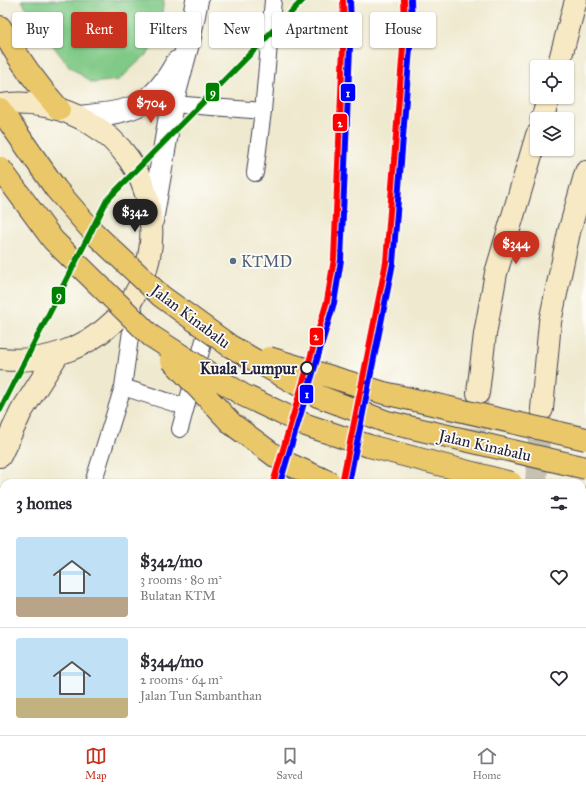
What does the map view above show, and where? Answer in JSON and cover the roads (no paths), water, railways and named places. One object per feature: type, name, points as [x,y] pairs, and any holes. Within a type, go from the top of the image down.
[{"type":"highway","points":[[0,27],[17,57],[59,110]]},
{"type":"highway","name":"Jalan Kinabalu","points":[[0,109],[56,189],[95,234],[161,296],[230,346],[318,396],[387,422],[586,468]]},
{"type":"highway","name":"Jalan Kinabalu","points":[[0,168],[52,240],[150,336],[243,395],[306,425],[369,446],[496,479]]},
{"type":"highway","points":[[150,336],[232,424],[282,461],[322,479]]},
{"type":"highway","points":[[230,346],[384,393],[586,439]]},
{"type":"main road","points":[[560,60],[576,0]]},
{"type":"main road","points":[[0,105],[13,103],[36,104],[80,117],[103,131],[122,149],[137,171],[145,189],[152,221],[150,252],[146,270],[137,293],[122,314],[104,331],[82,345],[58,354],[20,361],[0,359]]},
{"type":"main road","points":[[478,393],[485,334],[496,274],[531,156]]},
{"type":"main road","points":[[542,409],[550,322],[569,232],[586,172]]},
{"type":"main road","points":[[0,456],[21,412],[58,354]]},
{"type":"street","points":[[195,12],[197,0]]},
{"type":"street","points":[[80,117],[115,113],[142,104],[152,97],[168,78],[184,48]]},
{"type":"street","points":[[152,221],[172,104],[187,48]]},
{"type":"lane","points":[[255,173],[263,111],[273,0]]},
{"type":"lane","points":[[172,104],[263,111]]},
{"type":"lane","points":[[94,479],[123,387],[137,293]]},
{"type":"lane","points":[[180,429],[204,340]]},
{"type":"lane","points":[[123,387],[186,407]]},
{"type":"tunnel","points":[[470,479],[478,395]]},
{"type":"tunnel","points":[[536,479],[541,411]]},
{"type":"rail line","name":"2","points":[[274,479],[327,301],[334,259],[344,24],[343,0]]},
{"type":"rail line","name":"2","points":[[343,479],[386,262],[405,22],[404,0]]},
{"type":"place","name":"KTMD","points":[[233,261]]},
{"type":"place","name":"Kuala Lumpur","points":[[307,368]]}]
